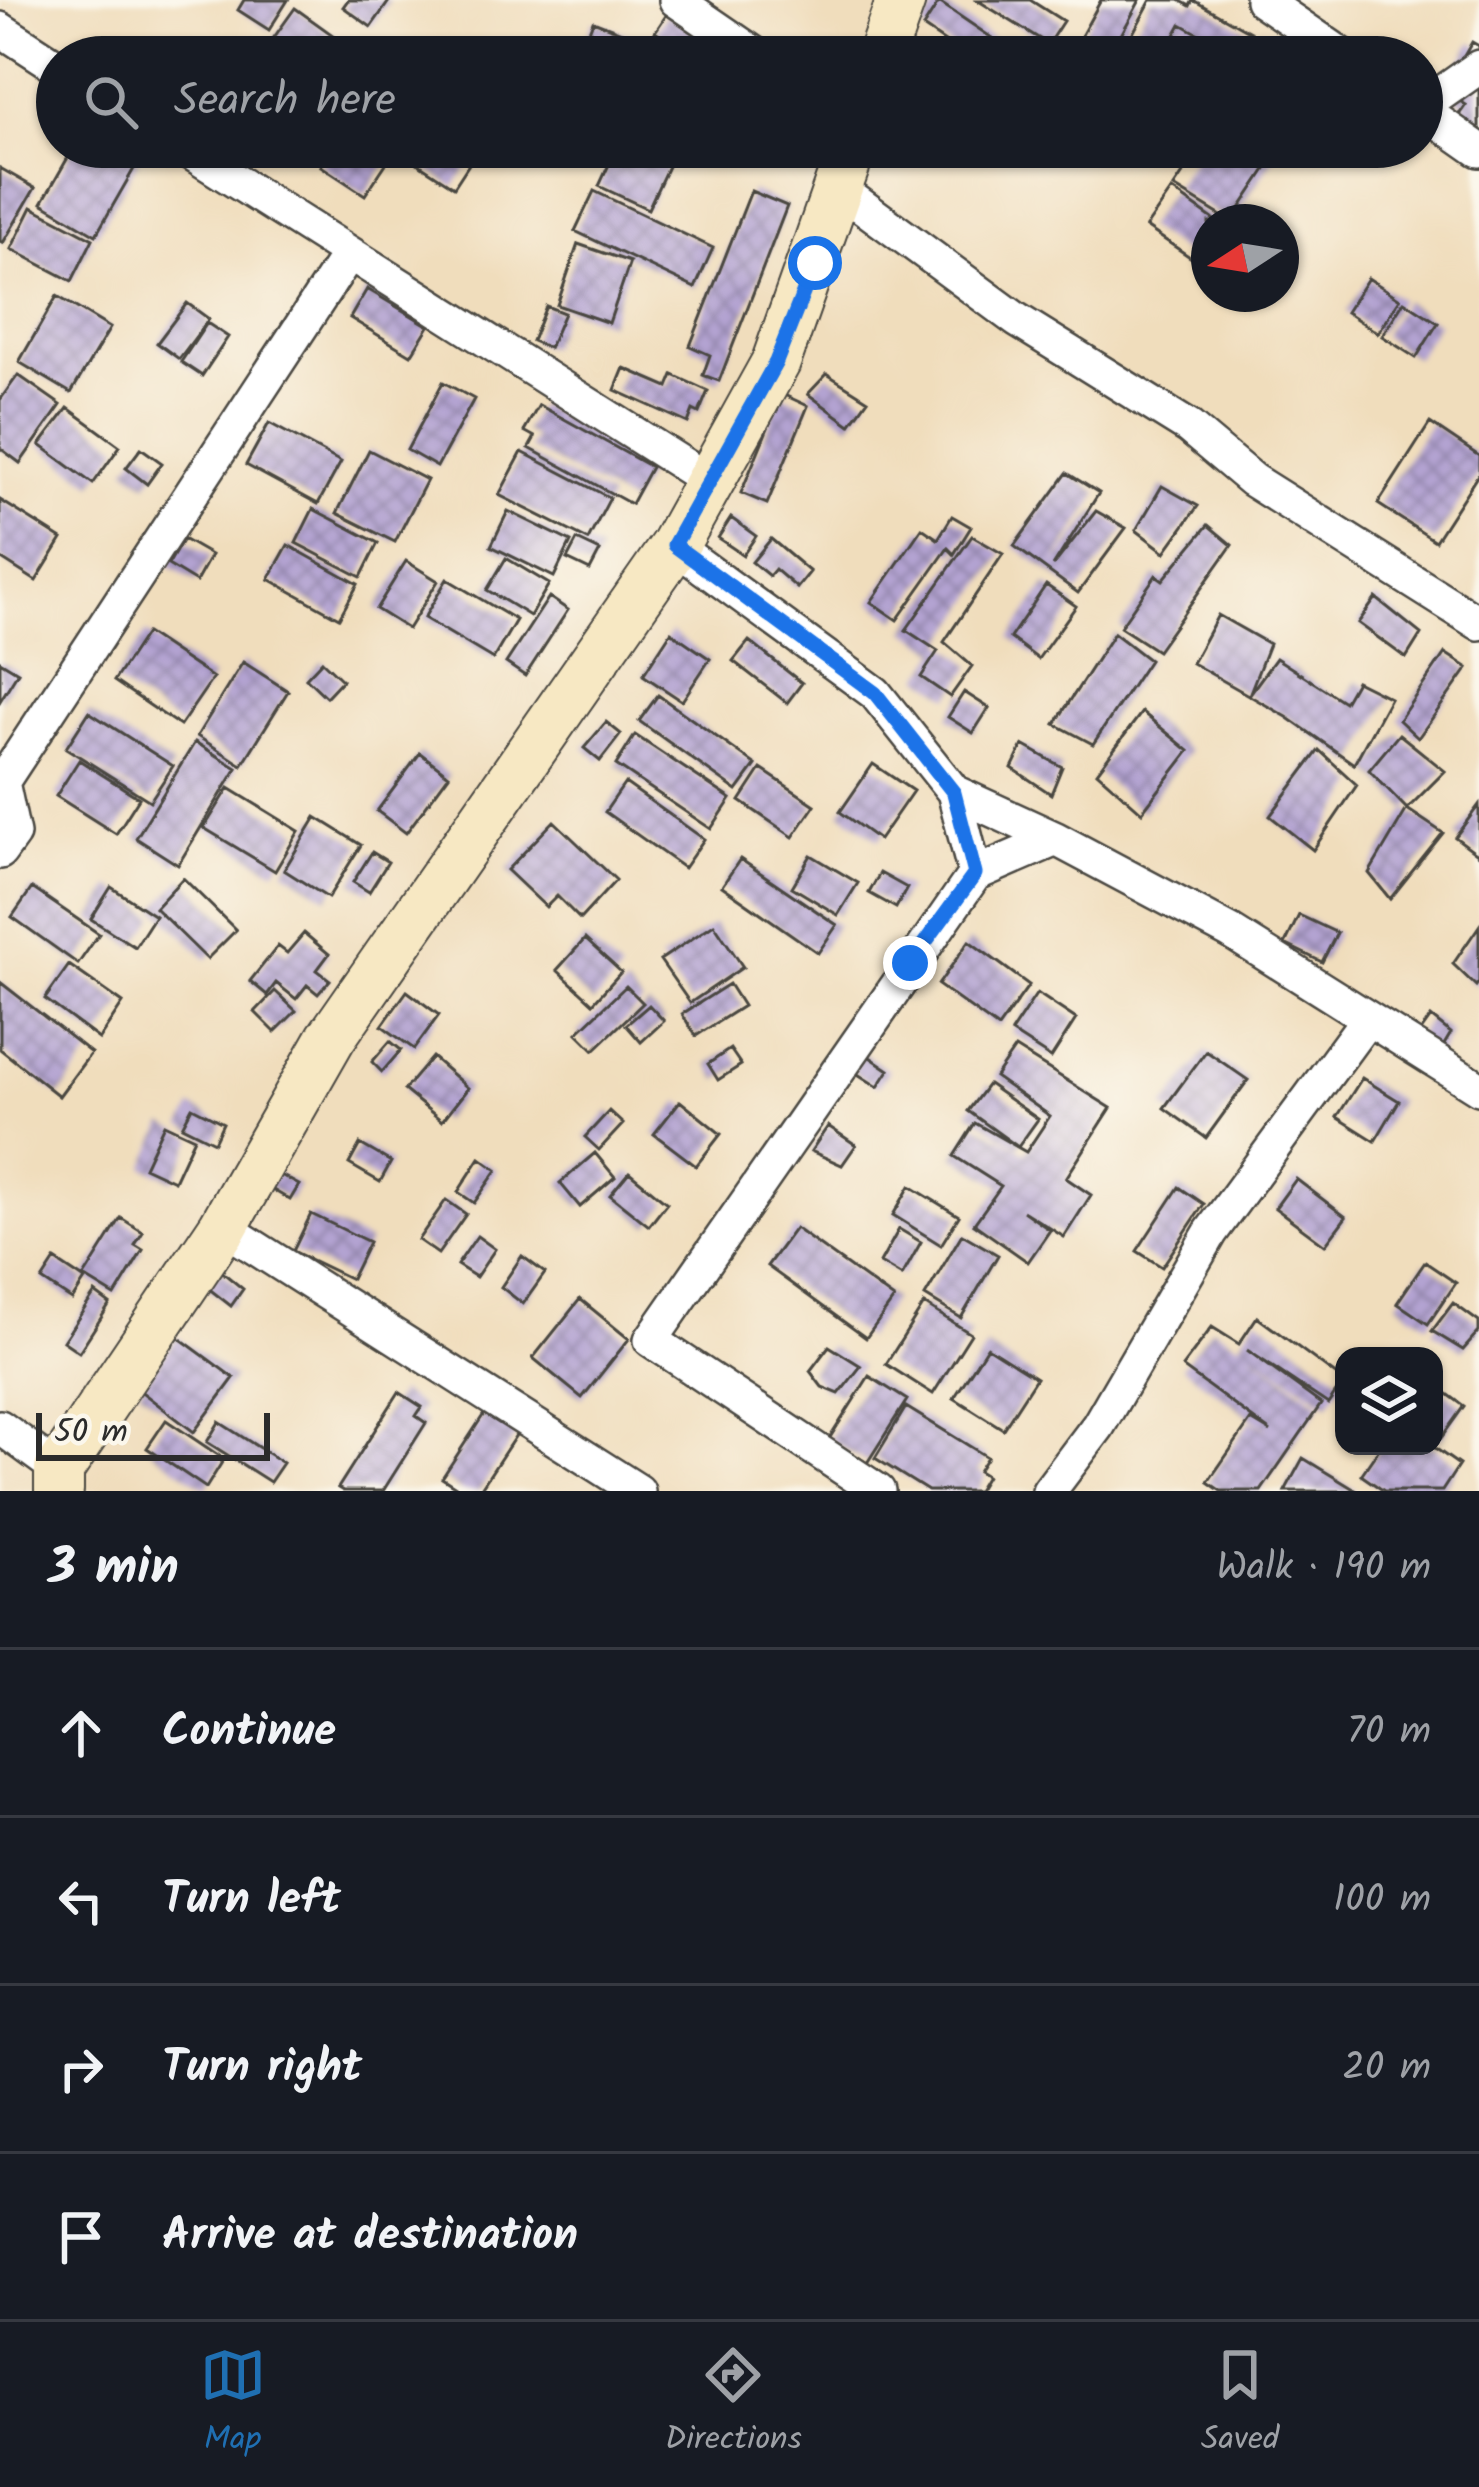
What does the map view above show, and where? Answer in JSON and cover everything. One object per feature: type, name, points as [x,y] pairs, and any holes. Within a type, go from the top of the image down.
[{"type":"street","points":[[676,0],[728,36]]},
{"type":"street","points":[[888,36],[901,0]]},
{"type":"street","points":[[1262,0],[1314,36]]},
{"type":"street","points":[[1,30],[36,52]]},
{"type":"street","points":[[1443,94],[1479,67]]},
{"type":"street","points":[[1443,124],[1479,150]]},
{"type":"street","points":[[214,168],[709,481]]},
{"type":"street","points":[[0,1427],[59,1480],[224,1227],[331,1038],[674,545],[776,362],[846,168],[1017,320],[1189,427],[1252,481],[1479,623]]},
{"type":"street","points":[[0,852],[13,834],[2,782],[348,255]]},
{"type":"street","points":[[674,545],[875,693],[954,793],[975,874]]},
{"type":"street","points":[[954,793],[1056,839],[1232,932],[1366,1021],[1479,1088]]},
{"type":"street","points":[[878,1491],[652,1340],[975,874],[1056,839]]},
{"type":"street","points":[[1049,1491],[1098,1426],[1211,1232],[1366,1021]]},
{"type":"street","points":[[224,1227],[638,1491]]},
{"type":"building","points":[[244,0],[288,0],[269,30],[238,10]]},
{"type":"building","points":[[348,0],[390,0],[371,27],[343,7]]},
{"type":"building","points":[[977,0],[1030,0],[1063,21],[1053,36],[1035,36]]},
{"type":"building","points":[[1101,0],[1140,0],[1120,36],[1081,36]]},
{"type":"building","points":[[1151,0],[1179,0],[1190,6],[1193,0],[1250,32],[1248,36],[1203,36],[1181,24],[1174,36],[1131,36]]},
{"type":"building","points":[[939,2],[989,36],[936,36],[923,27]]},
{"type":"building","points":[[295,8],[334,36],[275,36]]},
{"type":"building","points":[[667,14],[699,36],[661,36],[655,32]]},
{"type":"building","points":[[593,21],[632,36],[587,36]]},
{"type":"building","points":[[1472,42],[1479,46],[1479,82],[1472,93],[1479,85],[1479,130],[1458,116],[1466,105],[1444,91]]},
{"type":"building","points":[[0,168],[35,188],[3,243],[0,241]]},
{"type":"building","points":[[62,168],[134,168],[96,235],[42,203]]},
{"type":"building","points":[[324,168],[383,168],[365,195]]},
{"type":"building","points":[[425,168],[466,168],[454,187]]},
{"type":"building","points":[[607,168],[667,168],[648,209],[599,186]]},
{"type":"building","points":[[1187,168],[1267,168],[1243,204],[1202,204],[1174,187]]},
{"type":"building","points":[[1172,190],[1192,204],[1191,258],[1146,227]]},
{"type":"building","points":[[594,191],[713,248],[695,288],[575,231]]},
{"type":"building","points":[[751,191],[787,206],[719,381],[703,375],[710,355],[690,346]]},
{"type":"building","points":[[32,207],[93,239],[72,281],[11,249]]},
{"type":"building","points":[[578,244],[630,262],[609,323],[557,305]]},
{"type":"building","points":[[1368,278],[1400,299],[1378,333],[1346,312]]},
{"type":"building","points":[[367,289],[429,326],[411,355],[350,318]]},
{"type":"building","points":[[57,296],[110,328],[71,393],[19,362]]},
{"type":"building","points":[[1404,301],[1438,323],[1416,358],[1382,336]]},
{"type":"building","points":[[187,303],[209,319],[179,359],[157,343]]},
{"type":"building","points":[[546,306],[564,313],[549,348],[532,341]]},
{"type":"building","points":[[207,323],[228,337],[202,376],[181,362]]},
{"type":"building","points":[[624,368],[668,387],[673,375],[708,391],[699,413],[693,410],[688,423],[615,390]]},
{"type":"building","points":[[827,374],[868,400],[850,425],[808,394]]},
{"type":"building","points":[[18,375],[61,405],[20,463],[0,448],[0,400]]},
{"type":"building","points":[[443,382],[474,399],[437,467],[407,450]]},
{"type":"building","points":[[782,394],[808,406],[767,504],[741,493]]},
{"type":"building","points":[[539,405],[651,467],[631,504],[529,448],[535,437],[524,431]]},
{"type":"building","points":[[68,408],[120,446],[93,484],[40,445]]},
{"type":"building","points":[[269,423],[341,462],[318,504],[246,465]]},
{"type":"building","points":[[1430,423],[1479,456],[1479,473],[1435,541],[1378,504]]},
{"type":"building","points":[[141,448],[162,463],[147,484],[126,468]]},
{"type":"building","points":[[369,450],[427,480],[395,542],[337,513]]},
{"type":"building","points":[[522,452],[610,498],[588,540],[499,495]]},
{"type":"building","points":[[1067,473],[1099,493],[1053,566],[1096,511],[1126,528],[1078,593],[1014,546]]},
{"type":"building","points":[[1162,486],[1198,506],[1165,552],[1136,530]]},
{"type":"building","points":[[0,500],[62,539],[36,581],[0,558]]},
{"type":"building","points":[[313,509],[378,543],[361,577],[296,543]]},
{"type":"building","points":[[508,511],[571,542],[554,577],[491,546]]},
{"type":"building","points":[[952,516],[971,527],[954,554],[948,548],[897,620],[871,602],[922,528],[938,539]]},
{"type":"building","points":[[731,518],[756,536],[743,555],[718,538]]},
{"type":"building","points":[[1208,525],[1232,545],[1157,651],[1120,627],[1156,575],[1163,580]]},
{"type":"building","points":[[972,536],[1003,554],[944,642],[972,666],[950,697],[921,677],[938,651],[906,630]]},
{"type":"building","points":[[183,539],[211,555],[196,582],[168,565]]},
{"type":"building","points":[[771,539],[810,572],[797,588],[775,569],[769,576],[752,562]]},
{"type":"building","points":[[577,540],[600,551],[590,570],[567,559]]},
{"type":"building","points":[[288,545],[358,584],[339,618],[269,579]]},
{"type":"building","points":[[506,558],[549,584],[530,616],[487,590]]},
{"type":"building","points":[[406,561],[438,581],[408,629],[376,609]]},
{"type":"building","points":[[447,579],[516,620],[493,659],[424,618]]},
{"type":"building","points":[[1046,585],[1076,606],[1038,659],[1010,638]]},
{"type":"building","points":[[549,597],[568,610],[525,676],[506,663]]},
{"type":"building","points":[[1376,598],[1421,634],[1406,658],[1358,623]]},
{"type":"building","points":[[1218,615],[1269,644],[1249,695],[1276,658],[1344,702],[1356,681],[1390,698],[1354,764],[1287,717],[1192,663]]},
{"type":"building","points":[[671,632],[710,659],[682,701],[643,675]]},
{"type":"building","points":[[146,633],[213,678],[180,726],[114,681]]},
{"type":"building","points":[[1114,633],[1149,660],[1093,744],[1055,724]]},
{"type":"building","points":[[749,641],[802,683],[787,703],[733,661]]},
{"type":"building","points":[[1445,653],[1468,668],[1418,738],[1399,720]]},
{"type":"building","points":[[0,661],[18,672],[0,701]]},
{"type":"building","points":[[322,661],[342,680],[326,697],[306,678]]},
{"type":"building","points":[[243,662],[288,691],[242,765],[197,736]]},
{"type":"building","points":[[964,692],[989,708],[973,733],[948,717]]},
{"type":"building","points":[[658,695],[756,765],[737,791],[639,721]]},
{"type":"building","points":[[89,712],[173,766],[150,801],[66,748]]},
{"type":"building","points":[[1142,712],[1189,751],[1142,812],[1097,772]]},
{"type":"building","points":[[606,722],[621,734],[600,761],[584,748]]},
{"type":"building","points":[[1399,734],[1445,771],[1407,809],[1369,770]]},
{"type":"building","points":[[635,735],[731,799],[711,829],[616,765]]},
{"type":"building","points":[[195,742],[237,768],[178,865],[136,838]]},
{"type":"building","points":[[1023,745],[1062,767],[1051,794],[1012,768]]},
{"type":"building","points":[[1319,750],[1357,785],[1313,850],[1270,816]]},
{"type":"building","points":[[420,753],[449,775],[406,833],[377,811]]},
{"type":"building","points":[[79,760],[139,798],[116,834],[56,796]]},
{"type":"building","points":[[873,764],[913,791],[879,840],[840,812]]},
{"type":"building","points":[[761,769],[815,805],[793,837],[740,801]]},
{"type":"building","points":[[625,783],[704,839],[684,868],[605,812]]},
{"type":"building","points":[[229,788],[299,831],[275,871],[204,828]]},
{"type":"building","points":[[1479,805],[1479,855],[1455,837]]},
{"type":"building","points":[[1407,809],[1443,833],[1390,899],[1369,873]]},
{"type":"building","points":[[316,817],[361,845],[328,898],[284,870]]},
{"type":"building","points":[[554,821],[616,880],[580,919],[557,896],[546,907],[507,870]]},
{"type":"building","points":[[372,852],[388,862],[369,892],[353,882]]},
{"type":"building","points":[[811,855],[858,883],[838,915],[792,887]]},
{"type":"building","points":[[740,859],[837,925],[818,953],[722,886]]},
{"type":"building","points":[[880,873],[907,888],[896,908],[869,893]]},
{"type":"building","points":[[183,878],[236,930],[207,959],[155,908]]},
{"type":"building","points":[[111,887],[155,916],[135,947],[91,919]]},
{"type":"building","points":[[32,888],[99,934],[78,964],[12,917]]},
{"type":"building","points":[[1299,915],[1337,933],[1322,962],[1285,944]]},
{"type":"building","points":[[714,924],[743,967],[690,1003],[660,960]]},
{"type":"building","points":[[1479,926],[1479,982],[1476,986],[1453,964]]},
{"type":"building","points":[[304,933],[329,954],[317,970],[330,980],[318,994],[307,985],[296,999],[276,983],[267,995],[250,981],[278,946],[287,953]]},
{"type":"building","points":[[585,939],[621,972],[593,1003],[557,970]]},
{"type":"building","points":[[969,941],[1029,985],[998,1028],[938,985]]},
{"type":"building","points":[[69,965],[123,1003],[99,1039],[45,999]]},
{"type":"building","points":[[0,982],[91,1053],[59,1096],[0,1049]]},
{"type":"building","points":[[729,984],[743,1006],[696,1036],[682,1014]]},
{"type":"building","points":[[626,986],[643,1003],[594,1050],[577,1033]]},
{"type":"building","points":[[275,991],[296,1011],[275,1032],[255,1012]]},
{"type":"building","points":[[407,991],[439,1015],[414,1049],[382,1026]]},
{"type":"building","points":[[1037,993],[1076,1019],[1051,1058],[1011,1032]]},
{"type":"building","points":[[649,1005],[664,1021],[641,1042],[626,1025]]},
{"type":"building","points":[[1431,1017],[1451,1033],[1435,1060],[1416,1038]]},
{"type":"building","points":[[390,1041],[401,1050],[382,1072],[372,1062]]},
{"type":"building","points":[[1015,1048],[1111,1108],[1066,1178],[1091,1195],[1064,1237],[1023,1211],[1050,1230],[1028,1262],[974,1224],[1001,1186],[954,1156],[975,1123],[1026,1152],[1050,1116],[995,1077]]},
{"type":"building","points":[[730,1049],[741,1065],[718,1080],[708,1064]]},
{"type":"building","points":[[1206,1051],[1248,1080],[1206,1138],[1164,1108]]},
{"type":"building","points":[[864,1053],[889,1070],[878,1087],[853,1071]]},
{"type":"building","points":[[432,1057],[468,1088],[442,1121],[404,1090]]},
{"type":"building","points":[[1362,1078],[1399,1101],[1375,1141],[1337,1117]]},
{"type":"building","points":[[988,1084],[1038,1119],[1018,1147],[968,1111]]},
{"type":"building","points":[[680,1101],[721,1134],[696,1166],[654,1134]]},
{"type":"building","points":[[192,1107],[223,1123],[214,1142],[182,1126]]},
{"type":"building","points":[[609,1111],[623,1124],[599,1150],[585,1137]]},
{"type":"building","points":[[164,1124],[194,1138],[174,1181],[144,1167]]},
{"type":"building","points":[[828,1126],[856,1145],[842,1165],[811,1151]]},
{"type":"building","points":[[360,1144],[391,1162],[380,1182],[349,1164]]},
{"type":"building","points":[[595,1153],[615,1177],[580,1207],[560,1183]]},
{"type":"building","points":[[480,1158],[497,1170],[474,1203],[458,1192]]},
{"type":"building","points":[[629,1172],[667,1203],[649,1226],[610,1195]]},
{"type":"building","points":[[277,1173],[299,1185],[290,1200],[268,1187]]},
{"type":"building","points":[[1296,1179],[1346,1217],[1325,1245],[1275,1208]]},
{"type":"building","points":[[910,1186],[959,1216],[941,1245],[893,1215]]},
{"type":"building","points":[[1179,1187],[1204,1204],[1162,1267],[1137,1251]]},
{"type":"building","points":[[446,1200],[466,1214],[438,1254],[418,1240]]},
{"type":"building","points":[[311,1214],[369,1242],[351,1279],[293,1251]]},
{"type":"building","points":[[121,1218],[143,1232],[135,1245],[143,1250],[115,1296],[84,1277]]},
{"type":"building","points":[[795,1228],[894,1299],[866,1338],[767,1266]]},
{"type":"building","points":[[899,1229],[921,1242],[902,1276],[880,1263]]},
{"type":"building","points":[[962,1234],[998,1255],[961,1318],[925,1296]]},
{"type":"building","points":[[477,1236],[495,1249],[476,1277],[457,1265]]},
{"type":"building","points":[[522,1256],[545,1273],[523,1304],[501,1287]]},
{"type":"building","points":[[55,1260],[85,1280],[72,1300],[42,1280]]},
{"type":"building","points":[[1425,1262],[1456,1283],[1428,1324],[1397,1303]]},
{"type":"building","points":[[221,1271],[243,1289],[231,1306],[208,1288]]},
{"type":"building","points":[[95,1293],[110,1304],[79,1352],[63,1341]]},
{"type":"building","points":[[580,1299],[629,1339],[582,1398],[533,1358]]},
{"type":"building","points":[[1453,1303],[1479,1322],[1479,1332],[1463,1350],[1432,1331]]},
{"type":"building","points":[[924,1304],[971,1334],[933,1394],[886,1364]]},
{"type":"building","points":[[1257,1317],[1335,1374],[1335,1394],[1328,1404],[1247,1350],[1321,1404],[1261,1491],[1221,1491],[1208,1482],[1251,1420],[1271,1432],[1182,1367],[1212,1327],[1239,1344]]},
{"type":"building","points":[[178,1337],[234,1378],[194,1432],[139,1390]]},
{"type":"building","points":[[829,1346],[861,1366],[839,1394],[822,1387],[810,1371]]},
{"type":"building","points":[[987,1347],[1036,1378],[1003,1429],[954,1398]]},
{"type":"building","points":[[869,1376],[907,1400],[867,1463],[829,1439]]},
{"type":"building","points":[[1443,1391],[1464,1406],[1443,1435]]},
{"type":"building","points":[[399,1392],[422,1407],[416,1416],[426,1423],[383,1491],[338,1488]]},
{"type":"building","points":[[906,1407],[987,1457],[978,1471],[986,1476],[977,1491],[928,1491],[875,1458]]},
{"type":"building","points":[[486,1411],[518,1432],[479,1491],[462,1491],[442,1478]]},
{"type":"building","points":[[166,1420],[224,1459],[206,1488],[147,1448]]},
{"type":"building","points":[[219,1422],[283,1463],[270,1482],[207,1442]]},
{"type":"building","points":[[1443,1454],[1459,1465],[1442,1491],[1384,1491],[1361,1475],[1375,1455]]},
{"type":"building","points":[[1303,1458],[1357,1491],[1285,1491]]},
{"type":"route","points":[[815,263],[776,362],[674,545],[875,693],[954,793],[975,874],[910,963]]}]
